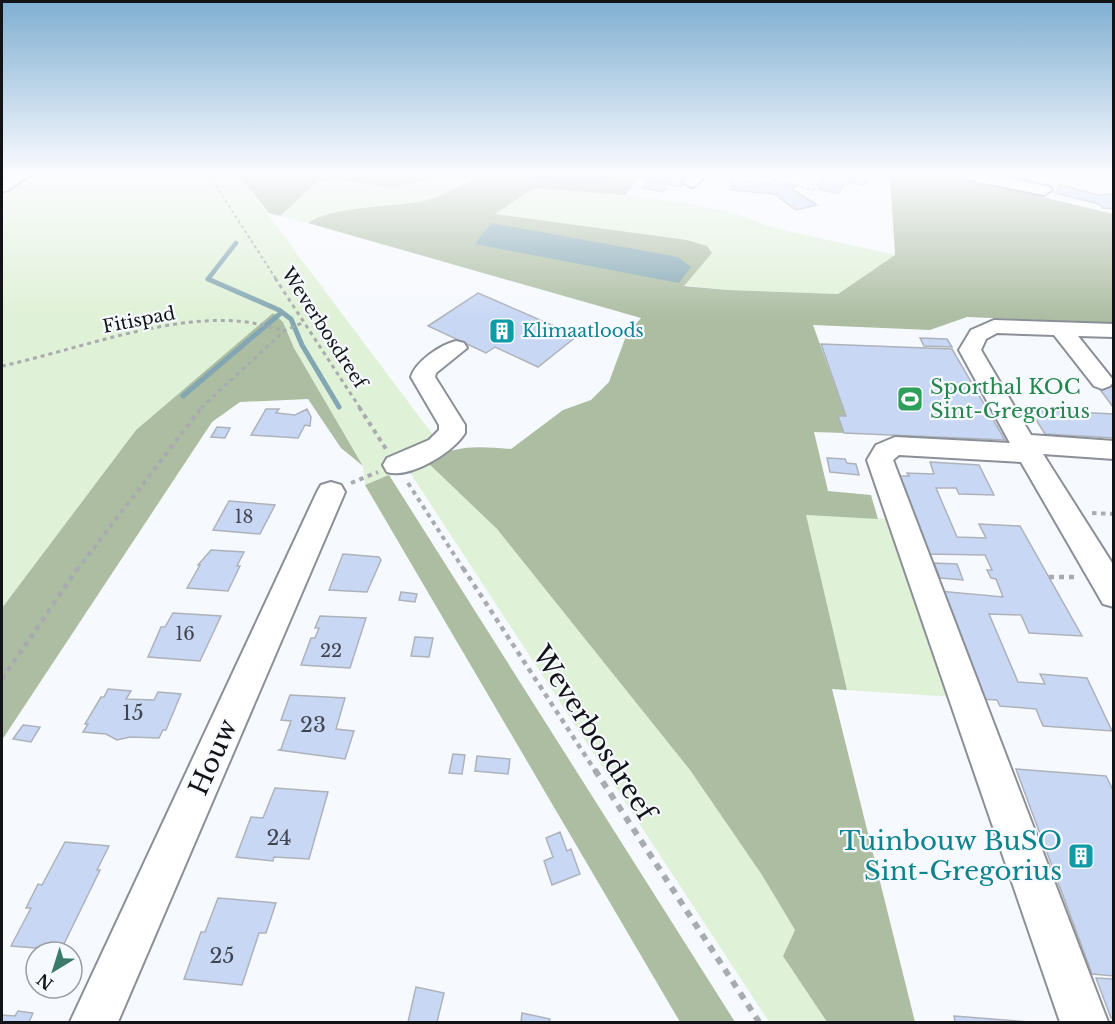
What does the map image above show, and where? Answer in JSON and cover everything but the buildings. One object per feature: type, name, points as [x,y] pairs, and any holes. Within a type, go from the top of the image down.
[{"type":"street","points":[[1113,331],[994,326],[982,330],[974,337],[970,350],[991,390],[1028,448],[1113,594]]},
{"type":"street","points":[[1060,329],[1102,381]]},
{"type":"street","points":[[396,465],[438,447],[452,433],[452,425],[423,377],[425,369],[456,348]]},
{"type":"street","points":[[1084,1023],[879,460],[885,452],[895,446],[1113,450]]},
{"type":"street","name":"Houw","points":[[94,1023],[331,492]]},
{"type":"path","name":"Weverbosdreef","points":[[240,223],[759,1023]]},
{"type":"path","name":"Fitispad","points":[[2,366],[42,358],[131,332],[217,321],[259,324],[284,331]]},
{"type":"path","points":[[2,679],[85,558],[203,405],[284,331],[304,322]]},
{"type":"path","points":[[331,492],[396,465]]},
{"type":"path","points":[[1090,513],[1113,514]]},
{"type":"green space","points":[[2,223],[274,223],[445,451],[425,460],[497,529],[690,770],[762,875],[795,930],[783,956],[827,1022],[769,1022],[407,468],[365,485],[363,465],[294,348],[283,322],[273,313],[136,430],[2,608]]},
{"type":"green space","points":[[308,223],[560,223],[687,240],[707,246],[712,253],[684,286],[838,294],[895,255],[893,223],[1113,223],[1113,323],[967,317],[930,330],[813,325],[846,416],[838,416],[844,433],[814,432],[828,491],[871,495],[878,519],[806,515],[847,690],[832,689],[915,1022],[827,1022],[783,956],[795,930],[762,875],[690,770],[497,529],[425,460],[458,449],[487,447],[511,449],[563,410],[591,400],[609,382],[626,336],[641,318]]},
{"type":"green space","points":[[559,223],[760,223],[774,228],[895,255],[838,294],[727,290],[683,285],[711,253],[707,246],[687,240]]},
{"type":"green space","points":[[273,313],[283,322],[294,348],[363,466],[341,448],[308,399],[240,402],[212,422],[2,740],[2,608],[136,430]]},
{"type":"green space","points":[[389,475],[735,1022],[680,1022],[365,485]]},
{"type":"green space","points":[[805,515],[891,519],[953,697],[847,690]]},
{"type":"water","points":[[491,223],[678,257],[691,267],[679,283],[475,244]]},
{"type":"waterway","points":[[208,279],[236,243]]},
{"type":"waterway","points":[[208,279],[282,312]]},
{"type":"waterway","points":[[183,396],[282,312]]},
{"type":"waterway","points":[[282,312],[291,319],[302,345],[339,407]]},
{"type":"place","name":"Klimaatloods","points":[[502,331]]},
{"type":"place","name":"Sporthal KOC Sint-Gregorius","points":[[910,399]]},
{"type":"place","name":"Tuinbouw BuSO Sint-Gregorius","points":[[1081,856]]}]
